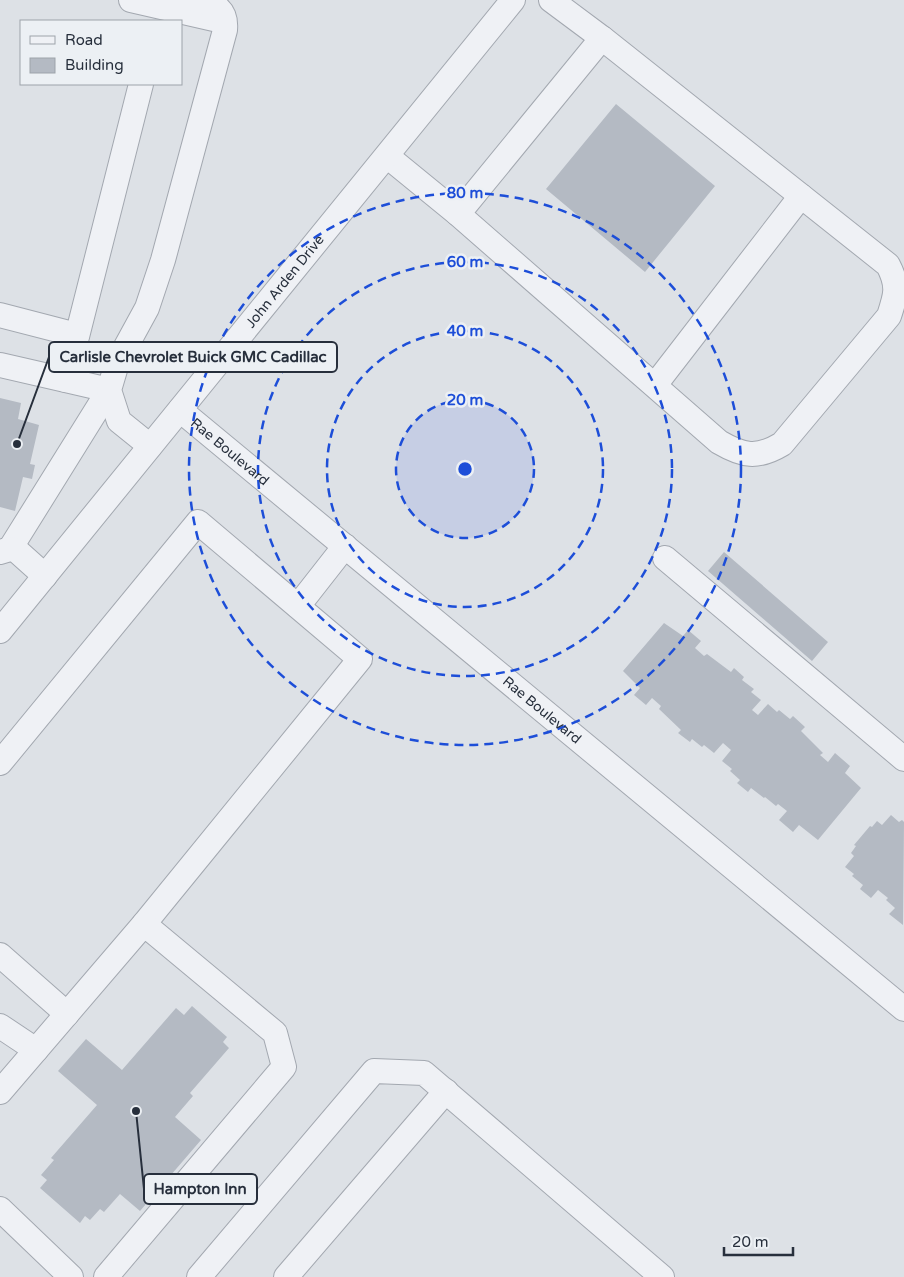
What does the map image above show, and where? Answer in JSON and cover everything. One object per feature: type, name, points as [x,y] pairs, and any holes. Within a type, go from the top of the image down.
[{"type":"street","points":[[131,0],[159,14],[226,21]]},
{"type":"street","points":[[5,550],[109,390],[117,363],[147,308],[163,260],[225,30],[226,21],[222,11],[208,3],[196,0]]},
{"type":"street","name":"John Arden Drive","points":[[0,631],[512,0]]},
{"type":"street","points":[[387,156],[458,214],[719,442],[733,450],[753,454],[769,452],[782,444],[888,316],[895,298],[895,279],[888,265],[602,38],[551,0]]},
{"type":"street","points":[[458,214],[602,38]]},
{"type":"street","points":[[66,380],[141,85]]},
{"type":"street","points":[[655,385],[801,196]]},
{"type":"street","points":[[0,314],[77,335]]},
{"type":"street","points":[[0,365],[109,390]]},
{"type":"street","points":[[109,390],[119,421],[150,446]]},
{"type":"street","name":"Rae Boulevard","points":[[180,410],[904,1009]]},
{"type":"street","points":[[0,763],[198,522],[360,659],[144,924],[0,1092]]},
{"type":"street","points":[[298,606],[345,546]]},
{"type":"street","points":[[5,550],[16,550],[44,576]]},
{"type":"street","points":[[665,558],[904,760]]},
{"type":"street","points":[[106,1277],[284,1067],[274,1033],[144,924]]},
{"type":"street","points":[[0,955],[67,1014]]},
{"type":"street","points":[[0,1026],[36,1050]]},
{"type":"street","points":[[199,1277],[374,1071],[424,1073],[662,1277]]},
{"type":"street","points":[[286,1277],[446,1091]]},
{"type":"street","points":[[0,1209],[71,1277]]},
{"type":"building","points":[[616,104],[715,186],[645,272],[546,189]]},
{"type":"building","points":[[0,398],[21,403],[18,419],[39,425],[30,464],[35,465],[32,479],[23,477],[15,511],[0,507]]},
{"type":"building","points":[[724,552],[828,642],[812,661],[708,571]]},
{"type":"building","points":[[664,623],[683,636],[688,630],[701,641],[695,648],[704,656],[707,654],[731,672],[734,668],[744,677],[742,680],[754,689],[751,692],[761,700],[752,710],[758,715],[768,704],[777,712],[779,710],[790,719],[793,716],[805,727],[801,731],[823,753],[820,755],[828,762],[835,753],[850,766],[845,773],[861,788],[818,840],[799,825],[793,832],[779,820],[787,811],[778,804],[776,806],[751,788],[748,792],[737,783],[740,780],[730,771],[732,769],[722,761],[731,750],[723,743],[714,753],[692,739],[690,742],[678,733],[681,730],[659,709],[661,706],[652,698],[646,705],[634,695],[640,688],[623,671]]},
{"type":"building","points":[[891,815],[899,822],[902,820],[904,822],[903,925],[889,914],[895,908],[886,900],[888,898],[878,890],[871,898],[860,889],[863,885],[845,867],[854,856],[851,853],[856,846],[854,845],[870,826],[872,827],[877,821],[882,825]]},
{"type":"building","points":[[192,1006],[227,1037],[223,1042],[229,1048],[190,1093],[193,1096],[175,1117],[201,1140],[140,1211],[120,1194],[104,1212],[100,1209],[90,1220],[85,1216],[80,1223],[40,1188],[47,1180],[41,1175],[54,1160],[51,1158],[97,1105],[58,1071],[86,1039],[122,1070],[176,1008],[184,1015]]},
{"type":"place","name":"Carlisle Chevrolet Buick GMC Cadillac","points":[[17,444]]},
{"type":"place","name":"Hampton Inn","points":[[136,1111]]}]
